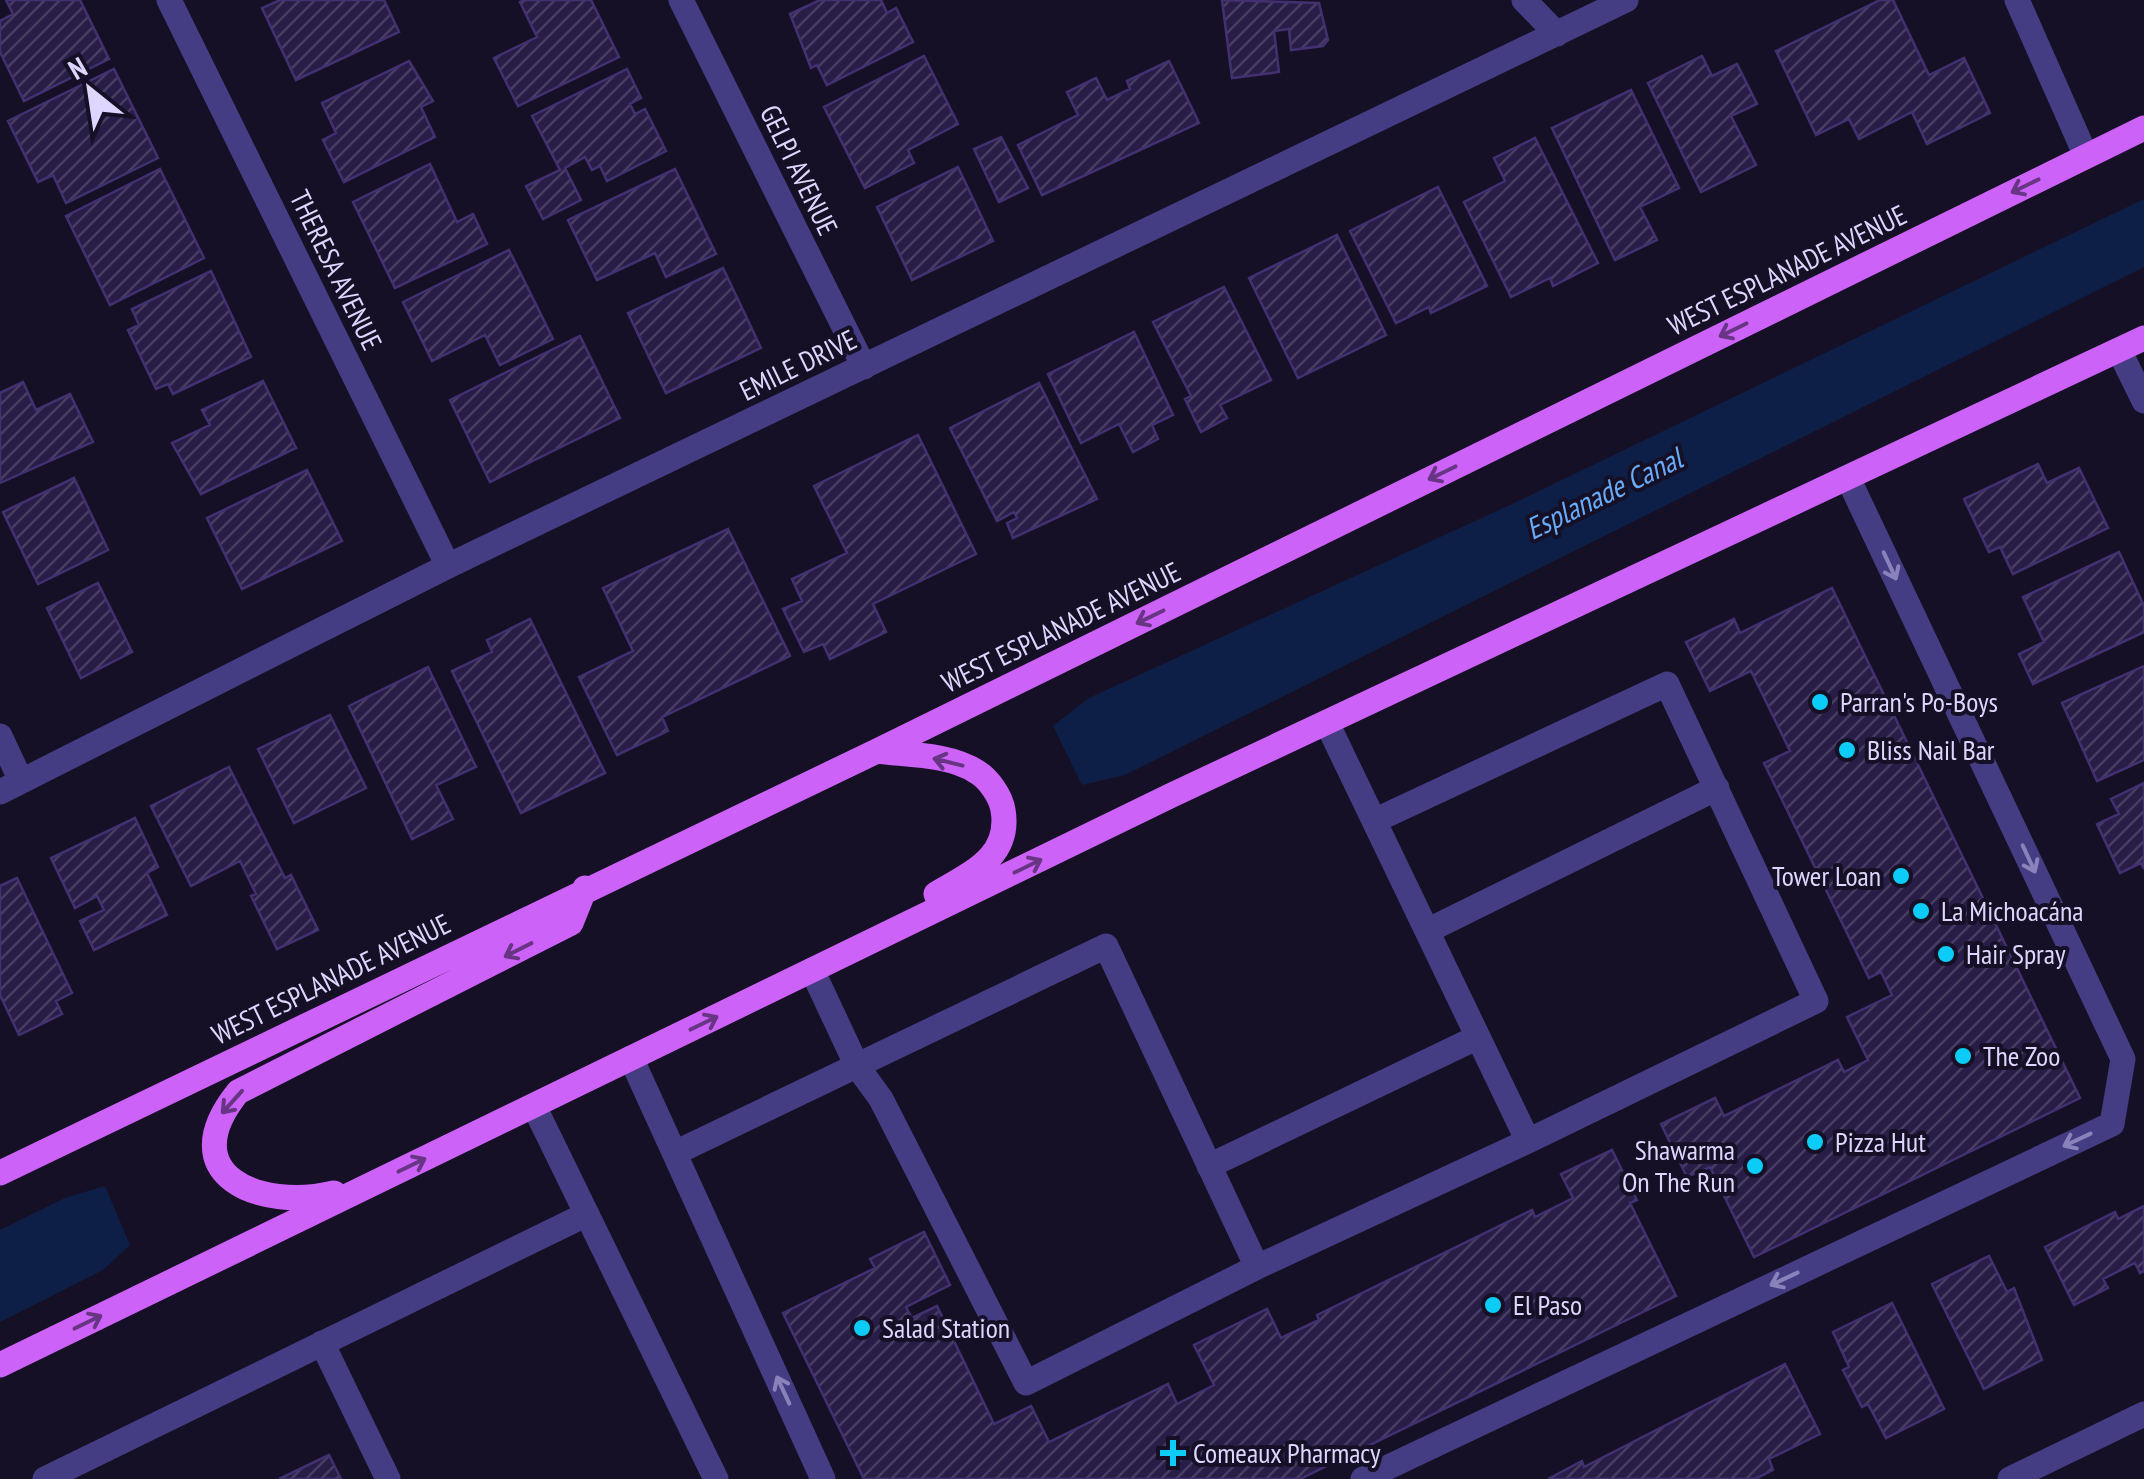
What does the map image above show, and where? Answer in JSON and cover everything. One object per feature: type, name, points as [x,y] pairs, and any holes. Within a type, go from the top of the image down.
[{"type":"main road","name":"WEST ESPLANADE AVENUE","points":[[3,1166],[877,751],[2144,128]]},
{"type":"main road","points":[[0,1365],[1327,723],[2144,338]]},
{"type":"main road","points":[[812,970],[969,874],[994,854],[1007,831],[1001,800],[979,772],[952,761],[877,751]]},
{"type":"main road","points":[[374,1184],[292,1200],[261,1195],[227,1177],[212,1137],[221,1113],[238,1092],[571,923],[585,888]]},
{"type":"street","name":"THERESA AVENUE","points":[[169,0],[448,566]]},
{"type":"street","name":"GELPI AVENUE","points":[[681,0],[864,367]]},
{"type":"street","points":[[1524,0],[1556,34]]},
{"type":"street","name":"EMILE DRIVE","points":[[10,786],[448,566],[1626,0]]},
{"type":"street","points":[[2016,0],[2086,156]]},
{"type":"street","points":[[2119,350],[2144,401]]},
{"type":"street","points":[[1364,1479],[2112,1124],[2124,1059],[1848,478]]},
{"type":"street","points":[[812,970],[858,1066],[882,1099],[1026,1383],[1257,1267],[1528,1141],[1816,1000],[1667,684],[1374,821]]},
{"type":"street","points":[[1327,723],[1528,1141]]},
{"type":"street","points":[[0,736],[10,786]]},
{"type":"street","points":[[1427,931],[1717,788]]},
{"type":"street","points":[[674,1154],[1106,946],[1257,1267]]},
{"type":"street","points":[[1209,1166],[1478,1037]]},
{"type":"street","points":[[631,1058],[823,1479]]},
{"type":"street","points":[[534,1106],[716,1479]]},
{"type":"street","points":[[45,1479],[587,1214]]},
{"type":"street","points":[[322,1343],[388,1479]]},
{"type":"street","points":[[2010,1479],[2042,1472],[2144,1414]]},
{"type":"water","name":"Esplanade Canal","points":[[2144,199],[2144,267],[1125,775],[1082,785],[1053,726],[1089,698],[1510,505]]},
{"type":"water","points":[[105,1186],[130,1245],[103,1270],[0,1322],[0,1230],[65,1198]]},
{"type":"building","points":[[6,0],[80,0],[109,59],[24,101],[0,52],[0,21],[13,14]]},
{"type":"building","points":[[280,0],[384,0],[399,32],[296,80],[262,8]]},
{"type":"building","points":[[591,0],[619,57],[518,106],[494,58],[537,37],[520,2]]},
{"type":"building","points":[[820,0],[881,0],[887,13],[896,8],[913,42],[827,85],[817,65],[811,68],[790,14]]},
{"type":"building","points":[[1222,0],[1319,3],[1328,40],[1323,46],[1291,50],[1289,29],[1274,31],[1279,72],[1232,78]]},
{"type":"building","points":[[1880,0],[1893,0],[1929,75],[1964,58],[1990,113],[1927,144],[1912,112],[1859,139],[1849,119],[1816,135],[1776,51]]},
{"type":"building","points":[[924,56],[958,124],[908,150],[914,163],[865,188],[824,107]]},
{"type":"building","points":[[1702,56],[1712,76],[1737,64],[1757,104],[1731,116],[1756,165],[1701,192],[1648,83]]},
{"type":"building","points":[[409,61],[433,101],[421,107],[435,137],[344,182],[323,140],[336,133],[322,103]]},
{"type":"building","points":[[1169,61],[1199,123],[1042,195],[1018,145],[1078,115],[1067,92],[1096,78],[1107,100],[1130,89],[1127,81]]},
{"type":"building","points":[[114,69],[158,158],[66,203],[53,175],[38,182],[8,121]]},
{"type":"building","points":[[627,69],[641,98],[630,104],[635,114],[645,109],[666,151],[607,181],[600,166],[592,170],[585,157],[565,168],[581,200],[543,219],[526,186],[560,170],[532,116]]},
{"type":"building","points":[[1631,90],[1679,188],[1640,207],[1657,240],[1615,260],[1552,128]]},
{"type":"building","points":[[1001,137],[1028,188],[999,202],[974,149]]},
{"type":"building","points":[[1535,138],[1598,263],[1553,286],[1550,278],[1511,297],[1464,202],[1505,181],[1494,158]]},
{"type":"building","points":[[430,164],[457,222],[473,214],[487,244],[395,288],[353,202]]},
{"type":"building","points":[[958,167],[993,241],[912,280],[877,207]]},
{"type":"building","points":[[160,169],[204,258],[110,305],[66,216]]},
{"type":"building","points":[[675,169],[716,254],[666,277],[655,253],[597,280],[568,220]]},
{"type":"building","points":[[1438,187],[1487,286],[1431,313],[1429,307],[1396,323],[1350,231]]},
{"type":"building","points":[[1337,235],[1386,335],[1298,378],[1249,278]]},
{"type":"building","points":[[509,250],[553,339],[500,365],[485,335],[432,361],[403,302]]},
{"type":"building","points":[[723,268],[761,348],[666,393],[628,313]]},
{"type":"building","points":[[211,271],[251,357],[173,394],[168,384],[156,389],[128,330],[139,325],[132,309]]},
{"type":"building","points":[[1224,287],[1271,380],[1220,405],[1227,418],[1201,432],[1185,399],[1191,396],[1153,322]]},
{"type":"building","points":[[1134,332],[1173,415],[1152,425],[1158,439],[1133,452],[1119,424],[1081,443],[1048,374]]},
{"type":"building","points":[[580,336],[620,418],[490,482],[450,400]]},
{"type":"building","points":[[263,381],[296,448],[201,494],[172,443],[210,425],[202,410]]},
{"type":"building","points":[[23,382],[36,410],[70,394],[93,442],[0,483],[0,393]]},
{"type":"building","points":[[1039,383],[1097,499],[1013,538],[1007,523],[1017,518],[1014,512],[997,521],[950,428]]},
{"type":"building","points":[[918,435],[976,554],[873,604],[886,632],[830,659],[823,644],[804,652],[783,609],[802,601],[792,579],[847,553],[814,486]]},
{"type":"building","points":[[2038,464],[2047,483],[2079,468],[2108,528],[2013,574],[2000,547],[1989,552],[1964,499]]},
{"type":"building","points":[[307,470],[342,541],[242,589],[207,518]]},
{"type":"building","points":[[74,478],[108,550],[38,584],[3,512]]},
{"type":"building","points":[[728,529],[790,656],[662,717],[668,731],[617,755],[579,677],[633,651],[603,588]]},
{"type":"building","points":[[2119,552],[2144,606],[2144,632],[2033,684],[2019,654],[2044,642],[2023,597]]},
{"type":"building","points":[[98,583],[132,652],[81,678],[47,608]]},
{"type":"building","points":[[1832,588],[2080,1098],[1754,1257],[1710,1167],[1687,1177],[1661,1124],[1715,1098],[1724,1116],[1838,1060],[1844,1072],[1868,1060],[1847,1017],[1892,995],[1881,972],[1869,978],[1764,763],[1790,751],[1751,671],[1710,691],[1686,642],[1734,619],[1740,633]]},
{"type":"building","points":[[530,619],[605,773],[521,813],[452,671],[492,652],[487,640]]},
{"type":"building","points":[[2144,666],[2144,760],[2097,781],[2062,703]]},
{"type":"building","points":[[428,667],[476,767],[436,785],[453,819],[412,839],[349,706]]},
{"type":"building","points":[[330,715],[366,788],[294,823],[258,749]]},
{"type":"building","points":[[229,767],[285,878],[291,875],[318,930],[277,949],[251,896],[256,894],[240,861],[191,886],[151,806]]},
{"type":"building","points":[[2144,783],[2144,869],[2141,863],[2120,873],[2097,824],[2119,814],[2111,799]]},
{"type":"building","points":[[135,818],[158,867],[147,873],[167,915],[94,950],[80,921],[104,910],[97,896],[75,908],[51,858]]},
{"type":"building","points":[[17,878],[72,993],[56,1001],[62,1014],[19,1035],[0,995],[0,886]]},
{"type":"building","points":[[1612,1150],[1637,1200],[1630,1203],[1676,1296],[1300,1479],[864,1479],[783,1313],[875,1268],[870,1259],[924,1232],[950,1285],[906,1307],[912,1318],[937,1306],[994,1424],[1031,1406],[1049,1442],[1168,1384],[1177,1404],[1214,1385],[1194,1345],[1267,1309],[1281,1338],[1319,1320],[1317,1315],[1532,1210],[1535,1217],[1573,1198],[1561,1174]]},
{"type":"building","points":[[2144,1206],[2144,1271],[2140,1273],[2135,1263],[2103,1279],[2108,1288],[2074,1305],[2045,1247],[2115,1212],[2118,1219]]},
{"type":"building","points":[[1989,1256],[2007,1292],[2014,1288],[2042,1360],[1984,1389],[1932,1284]]},
{"type":"building","points":[[1892,1303],[1944,1409],[1886,1438],[1868,1404],[1862,1407],[1843,1370],[1849,1367],[1833,1332]]},
{"type":"building","points":[[1785,1364],[1820,1434],[1769,1459],[1773,1470],[1755,1479],[1548,1479],[1582,1461],[1584,1467]]},
{"type":"building","points":[[329,1455],[341,1479],[279,1479]]},
{"type":"place","name":"Parran's Po-Boys","points":[[1820,702]]},
{"type":"place","name":"Bliss Nail Bar","points":[[1847,750]]},
{"type":"place","name":"Tower Loan","points":[[1901,876]]},
{"type":"place","name":"La Michoacána","points":[[1921,911]]},
{"type":"place","name":"Hair Spray","points":[[1946,954]]},
{"type":"place","name":"The Zoo","points":[[1963,1056]]},
{"type":"place","name":"Pizza Hut","points":[[1815,1142]]},
{"type":"place","name":"Shawarma On The Run","points":[[1755,1166]]},
{"type":"place","name":"El Paso","points":[[1493,1305]]},
{"type":"place","name":"Salad Station","points":[[862,1328]]},
{"type":"place","name":"Comeaux Pharmacy","points":[[1173,1453]]}]
